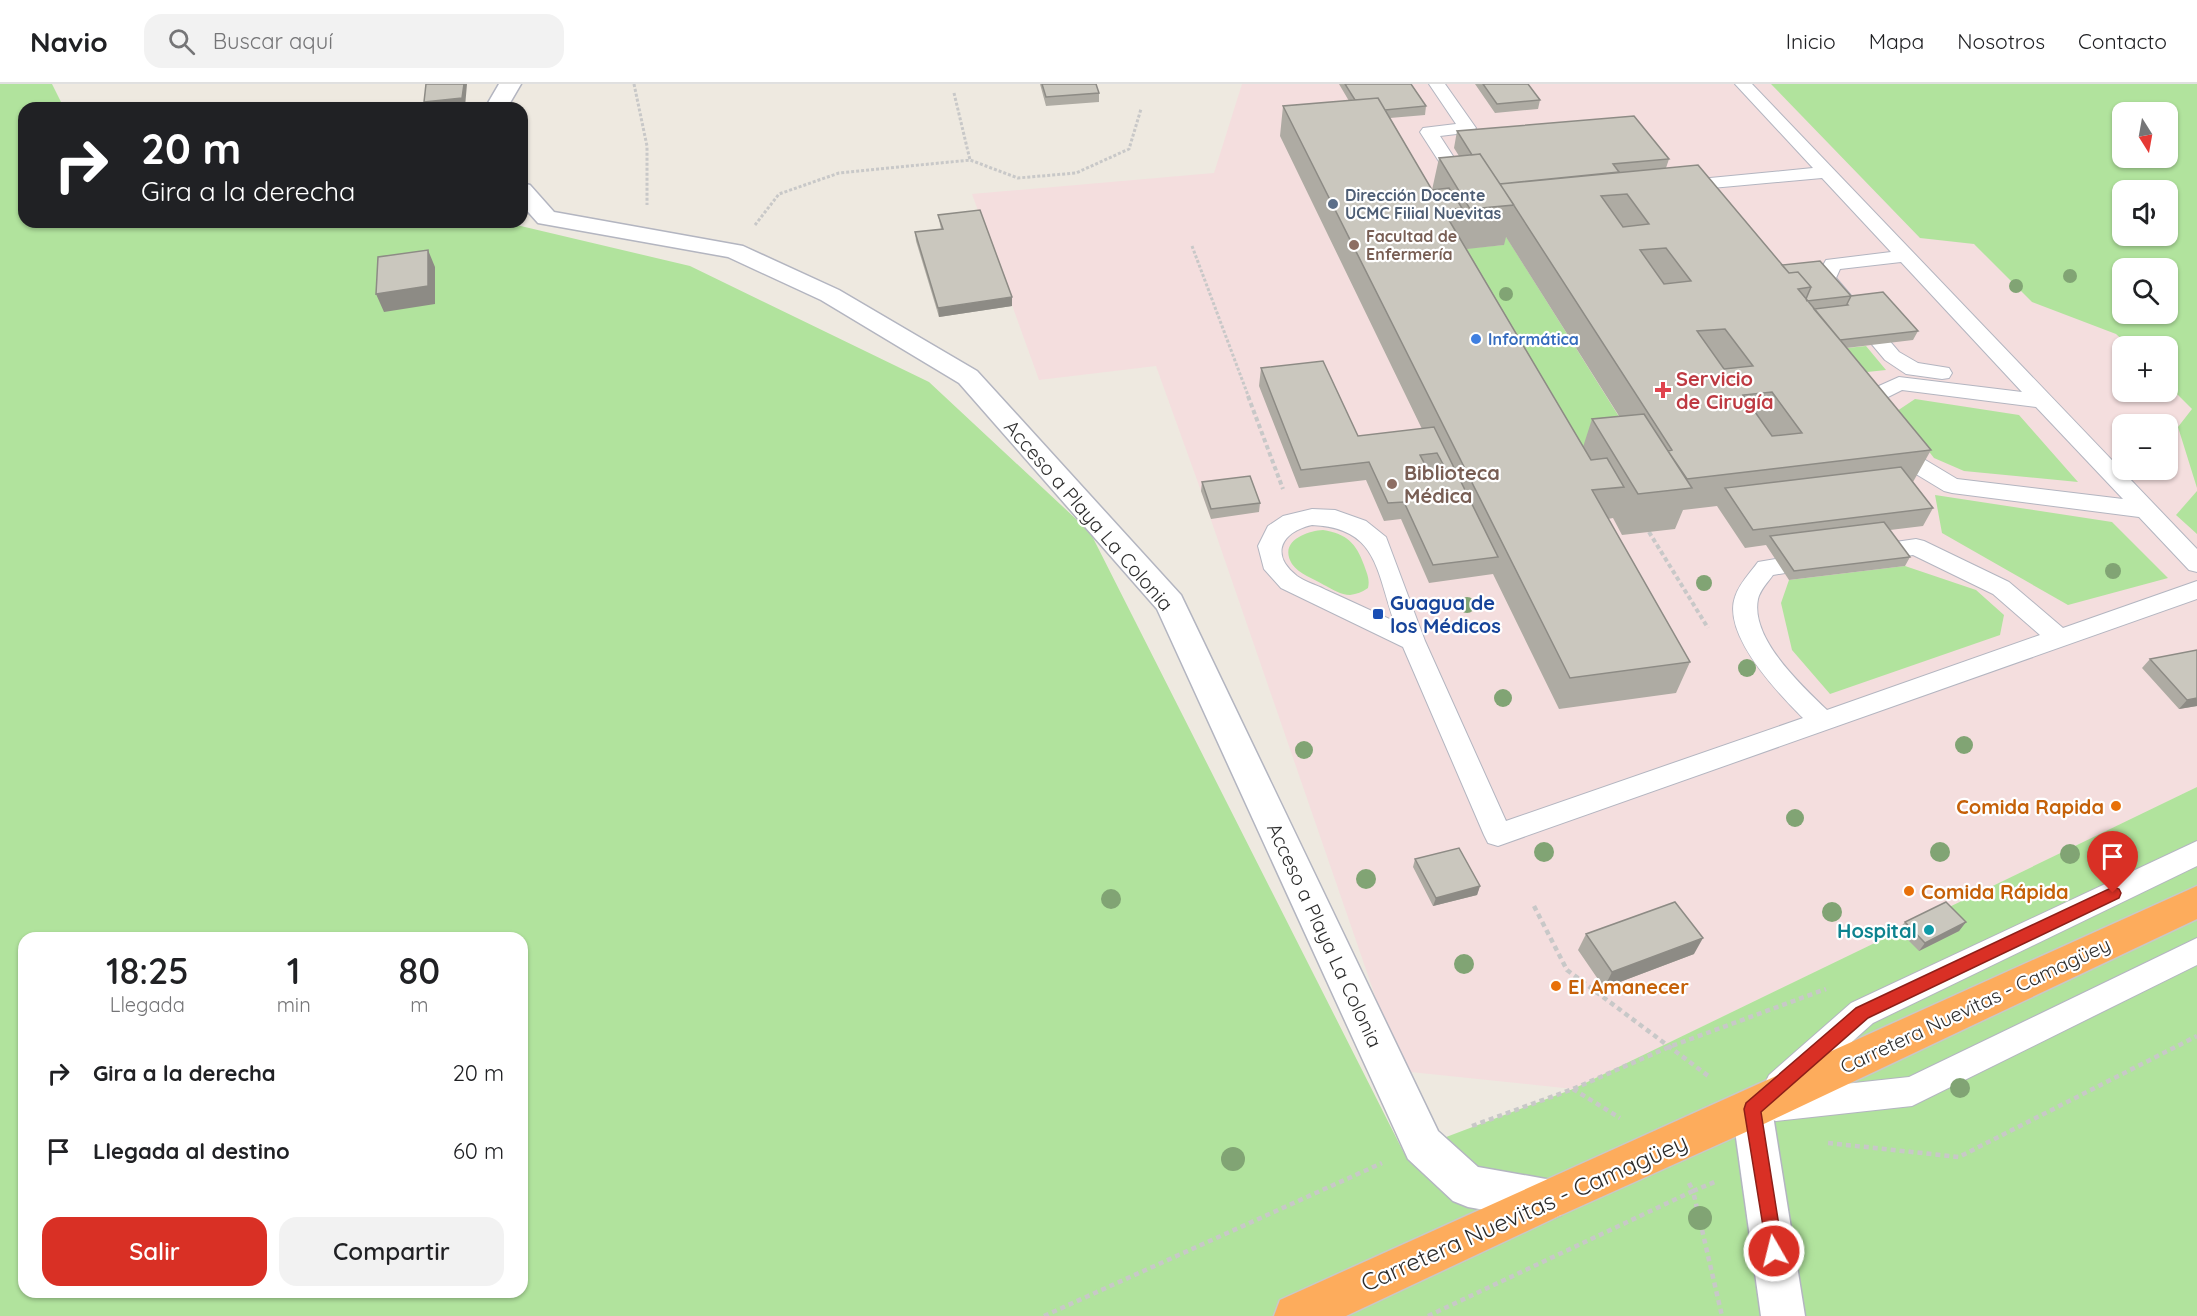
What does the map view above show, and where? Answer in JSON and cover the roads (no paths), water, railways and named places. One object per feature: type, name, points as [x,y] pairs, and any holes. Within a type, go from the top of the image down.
[{"type":"highway","name":"Carretera Nuevitas - Camagüey","points":[[1296,1316],[1546,1200],[1752,1109],[2197,902]]},
{"type":"street","points":[[500,102],[510,84]]},
{"type":"street","name":"Acceso a Playa La Colonia","points":[[528,197],[546,218],[734,251],[830,295],[968,377],[1170,603],[1423,1145],[1468,1186],[1546,1200]]},
{"type":"street","points":[[1752,1109],[1783,1316]]},
{"type":"lane","points":[[1437,84],[1467,128],[1429,132],[1464,187]]},
{"type":"lane","points":[[1743,84],[2197,564]]},
{"type":"lane","points":[[1656,188],[1826,172]]},
{"type":"lane","points":[[1906,256],[1833,264],[1826,278],[1892,356],[1913,369],[2026,383]]},
{"type":"lane","points":[[2043,401],[1899,383],[1868,399],[1914,463],[1952,486],[2146,510]]},
{"type":"lane","points":[[1413,641],[1289,582],[1277,572],[1270,559],[1269,546],[1274,534],[1285,524],[1300,518],[1318,515],[1354,523],[1368,532],[1378,543],[1413,641],[1498,835],[2197,590]]},
{"type":"lane","points":[[1822,721],[1783,684],[1747,627],[1746,598],[1766,568],[1916,547],[2001,588],[2059,638]]},
{"type":"lane","points":[[1752,1109],[1862,1013],[2197,853]]},
{"type":"lane","name":"Carretera Nuevitas - Camagüey","points":[[1752,1109],[1912,1091],[2197,951]]},
{"type":"place","name":"Dirección Docente UCMC Filial Nuevitas","points":[[1333,204]]},
{"type":"place","name":"Facultad de Enfermería","points":[[1354,245]]},
{"type":"place","name":"Informática","points":[[1476,339]]},
{"type":"place","name":"Servicio de Cirugía","points":[[1663,390]]},
{"type":"place","name":"Biblioteca Médica","points":[[1392,484]]},
{"type":"place","name":"Guagua de los Médicos","points":[[1378,614]]},
{"type":"place","name":"Comida Rapida","points":[[2116,806]]},
{"type":"place","name":"Comida Rápida","points":[[1909,891]]},
{"type":"place","name":"Hospital","points":[[1929,930]]},
{"type":"place","name":"El Amanecer","points":[[1556,986]]}]
